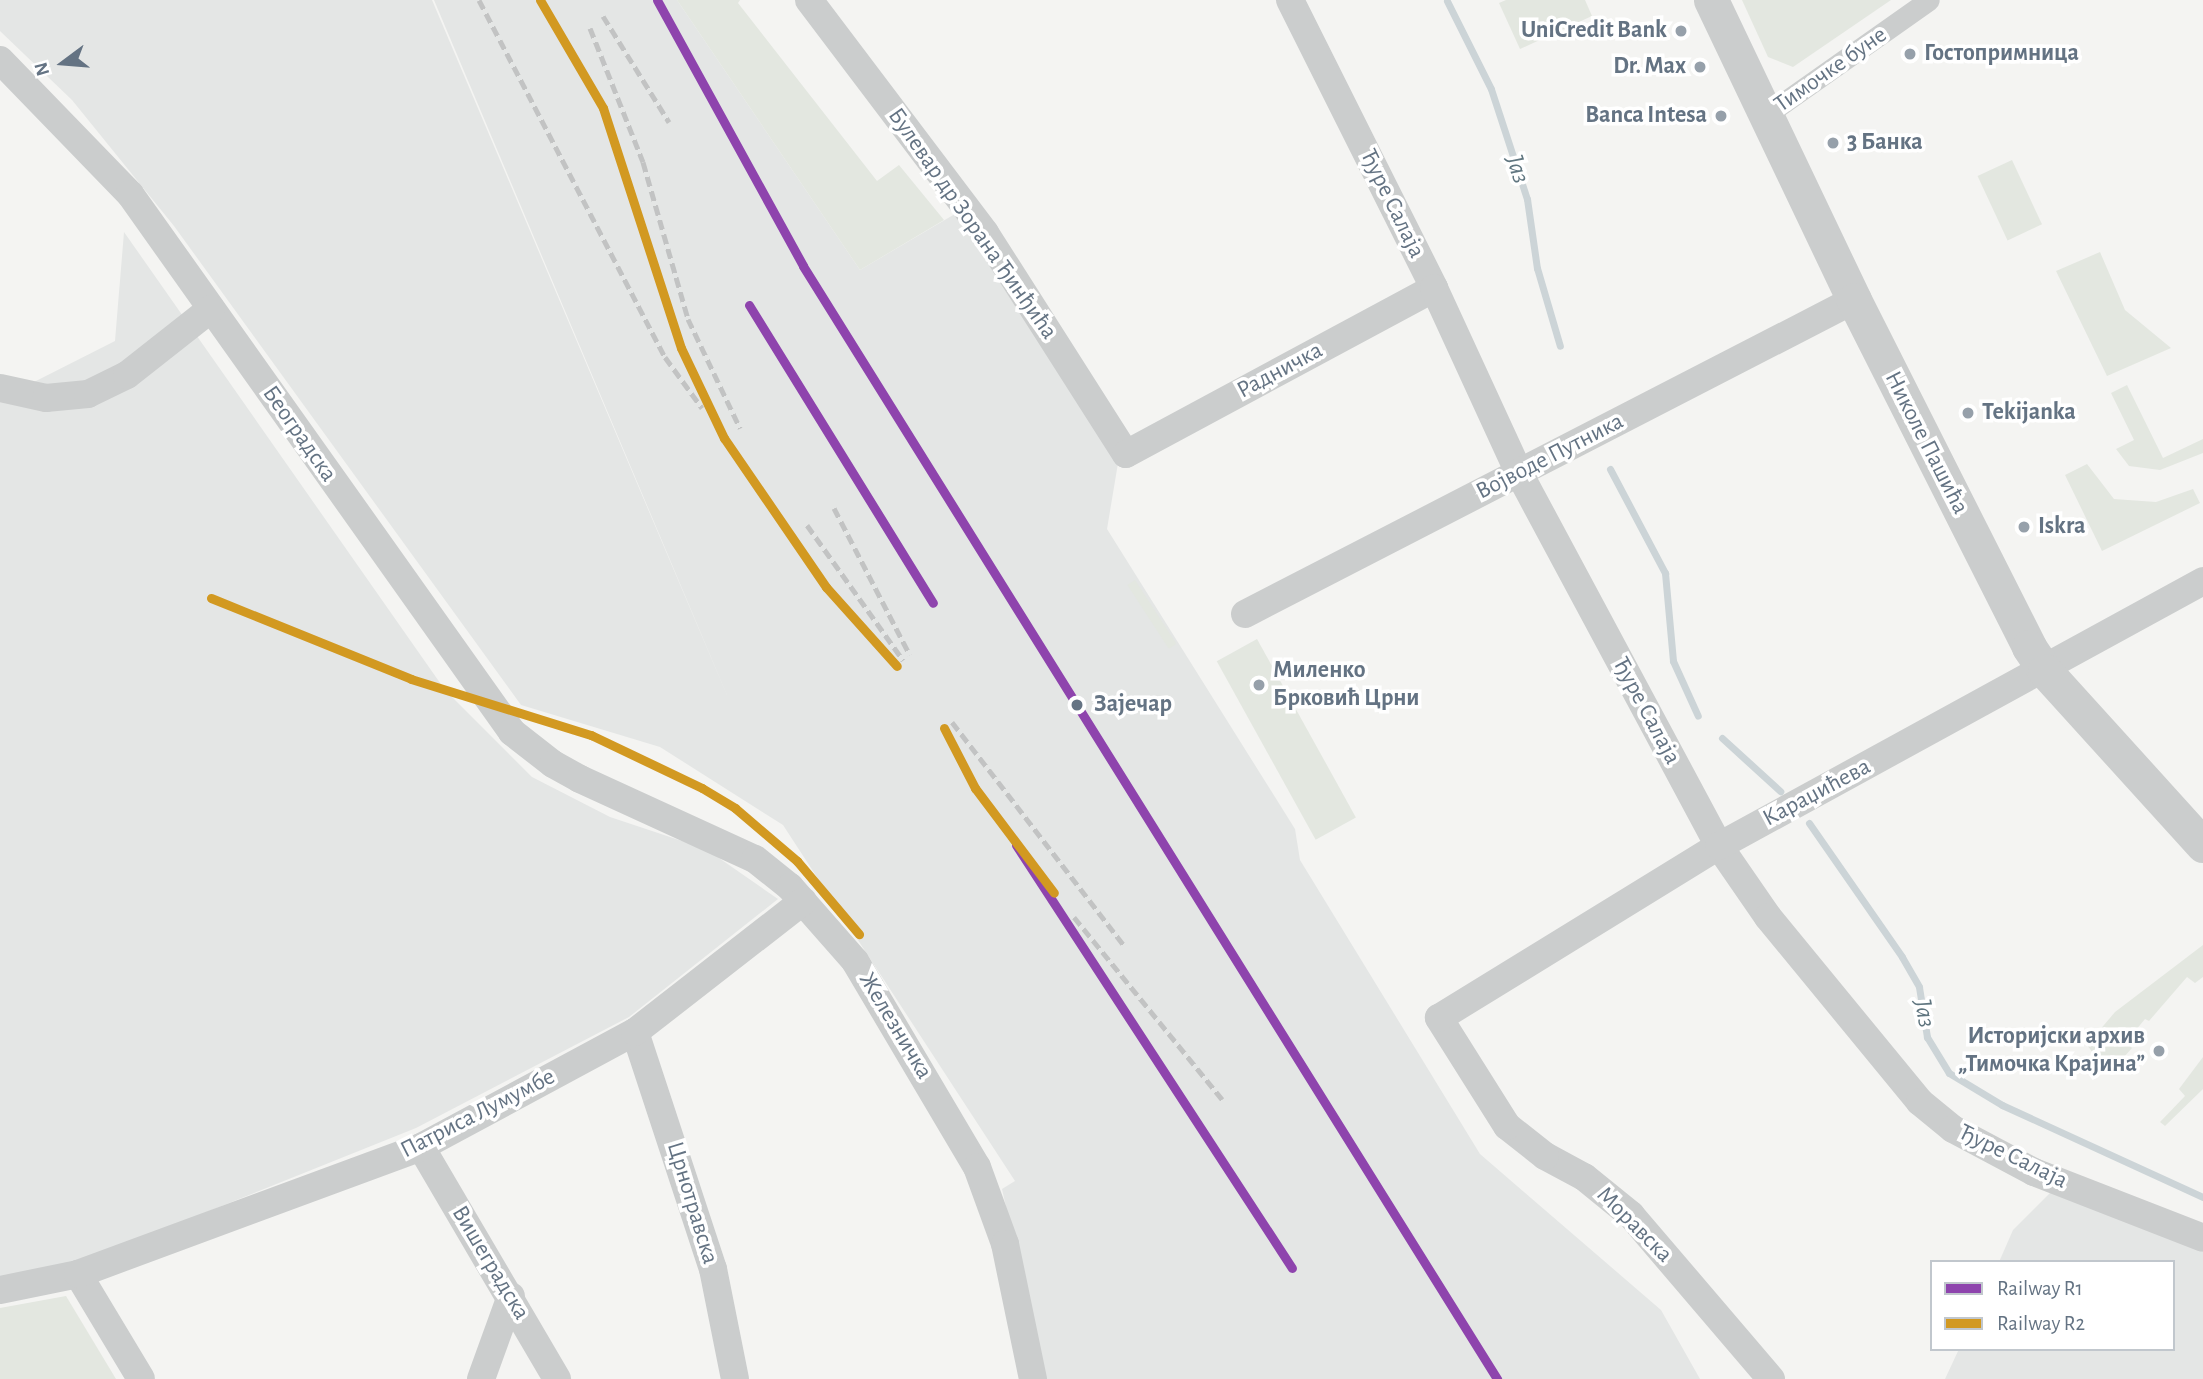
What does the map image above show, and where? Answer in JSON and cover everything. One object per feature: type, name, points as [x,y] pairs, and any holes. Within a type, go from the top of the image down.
[{"type":"street","name":"Булевар др Зорана Ђинђића","points":[[809,0],[985,233],[1126,454]]},
{"type":"street","name":"Ђуре Салаја","points":[[1290,0],[1434,288],[1519,473],[1719,846],[1826,990],[1938,1117],[2034,1172],[2203,1238]]},
{"type":"street","name":"Николе Пашића","points":[[1711,0],[1854,300],[2016,624],[2045,671],[2203,845]]},
{"type":"street","name":"Тимочке буне","points":[[1766,115],[1929,0]]},
{"type":"street","name":"Београдска","points":[[0,60],[130,194],[512,732],[553,764],[607,791]]},
{"type":"street","name":"Радничка","points":[[1126,454],[1434,288]]},
{"type":"street","name":"Војводе Путника","points":[[1245,614],[1854,300]]},
{"type":"street","points":[[0,388],[46,398],[88,394],[127,375],[211,309]]},
{"type":"street","name":"Караџићева","points":[[1439,1018],[1719,846],[2045,671],[2203,581]]},
{"type":"street","name":"Железничка","points":[[607,791],[736,847],[773,872],[803,901],[856,961],[977,1167],[1004,1244],[1033,1379]]},
{"type":"street","name":"Патриса Лумумбе","points":[[0,1290],[78,1274],[421,1147],[635,1032],[803,901]]},
{"type":"street","name":"Моравска","points":[[1439,1018],[1507,1126],[1545,1156],[1592,1183],[1631,1215],[1771,1379]]},
{"type":"street","name":"Црнотравска","points":[[635,1032],[713,1269],[735,1379]]},
{"type":"street","name":"Вишеградска","points":[[421,1147],[511,1296],[557,1379]]},
{"type":"street","points":[[78,1274],[141,1379]]},
{"type":"street","points":[[481,1379],[511,1296]]},
{"type":"shaded area","points":[[0,0],[432,0],[732,707],[434,0],[677,0],[860,270],[960,211],[1119,457],[1107,529],[1295,829],[1300,860],[1480,1154],[1661,1310],[1700,1379],[1045,1379],[1002,1189],[1015,1181],[783,825],[660,747],[521,705],[174,226],[72,100],[0,31]]},
{"type":"shaded area","points":[[677,0],[740,0],[738,3],[877,181],[899,165],[944,220],[860,270]]},
{"type":"shaded area","points":[[1506,0],[1585,0],[1592,16],[1520,49],[1499,3]]},
{"type":"shaded area","points":[[1742,0],[1891,0],[1793,67],[1768,57]]},
{"type":"shaded area","points":[[2012,160],[2042,224],[2008,240],[1978,176]]},
{"type":"shaded area","points":[[124,232],[445,690],[532,777],[610,817],[706,849],[778,899],[629,1017],[416,1128],[82,1262],[0,1279],[0,376],[34,382],[115,341]]},
{"type":"shaded area","points":[[2100,252],[2125,310],[2171,348],[2107,376],[2056,271]]},
{"type":"shaded area","points":[[2127,385],[2163,458],[2203,439],[2203,453],[2160,470],[2129,466],[2116,449],[2134,440],[2111,393]]},
{"type":"shaded area","points":[[2087,464],[2114,499],[2156,502],[2193,489],[2200,503],[2102,551],[2065,475]]},
{"type":"shaded area","points":[[1135,580],[1176,644],[1169,649],[1127,585]]},
{"type":"shaded area","points":[[1257,639],[1356,817],[1316,840],[1217,661]]},
{"type":"shaded area","points":[[2203,945],[2203,977],[2195,983],[2187,977],[2149,1021],[2145,1019],[2126,1042],[2132,1048],[2109,1074],[2087,1045],[2115,1012]]},
{"type":"shaded area","points":[[2203,1057],[2203,1089],[2165,1126],[2160,1122],[2185,1096],[2179,1089]]},
{"type":"shaded area","points":[[2052,1191],[2203,1252],[2203,1379],[1945,1379],[1958,1351],[2175,1351],[2175,1260],[2000,1260],[2013,1230]]},
{"type":"shaded area","points":[[66,1296],[116,1379],[0,1379],[0,1308]]},
{"type":"waterway","name":"Јаз","points":[[1447,1],[1491,89],[1527,199],[1537,268],[1560,346]]},
{"type":"waterway","name":"Јаз","points":[[1610,469],[1665,573],[1673,661],[1698,716]]},
{"type":"waterway","name":"Јаз","points":[[1722,738],[1780,791]]},
{"type":"waterway","name":"Јаз","points":[[1809,823],[1902,957],[1919,987],[1927,1037],[1949,1073],[2002,1105],[2203,1197]]},
{"type":"railway","points":[[479,0],[665,357],[702,408]]},
{"type":"railway","points":[[603,16],[669,122]]},
{"type":"railway","points":[[590,28],[643,162],[688,319],[740,428]]},
{"type":"railway","points":[[565,39],[603,108],[681,348],[724,438],[826,587],[897,666]]},
{"type":"railway","points":[[749,305],[768,336]]},
{"type":"railway","points":[[857,478],[933,603]]},
{"type":"railway","points":[[834,508],[910,655]]},
{"type":"railway","points":[[807,525],[903,660]]},
{"type":"railway","points":[[211,598],[411,679],[591,735],[702,788],[735,808],[797,861],[859,934]]},
{"type":"railway","points":[[1071,692],[1497,1379]]},
{"type":"railway","points":[[952,722],[1124,945]]},
{"type":"railway","points":[[944,728],[975,788],[1021,852]]},
{"type":"railway","points":[[1016,845],[1292,1268]]},
{"type":"railway","points":[[1074,917],[1222,1099]]},
{"type":"rail line","name":"R2","points":[[540,0],[603,108],[681,348],[724,438],[826,587],[897,666]]},
{"type":"rail line","name":"R1","points":[[657,0],[803,266],[1497,1379]]},
{"type":"rail line","name":"R1","points":[[749,305],[933,603]]},
{"type":"rail line","name":"R2","points":[[211,598],[411,679],[591,735],[702,788],[735,808],[797,861],[859,934]]},
{"type":"rail line","name":"R2","points":[[944,728],[975,788],[1054,893]]},
{"type":"rail line","name":"R1","points":[[1016,845],[1292,1268]]},
{"type":"place","name":"UniCredit Bank","points":[[1681,31]]},
{"type":"place","name":"Гостопримница","points":[[1910,54]]},
{"type":"place","name":"Dr. Max","points":[[1700,67]]},
{"type":"place","name":"Banca Intesa","points":[[1721,116]]},
{"type":"place","name":"3 Банка","points":[[1833,143]]},
{"type":"place","name":"Tekijanka","points":[[1968,413]]},
{"type":"place","name":"Iskra","points":[[2024,527]]},
{"type":"place","name":"Миленко Брковић Црни","points":[[1259,685]]},
{"type":"place","name":"Зајечар","points":[[1077,705]]},
{"type":"place","name":"Историјски архив „Тимочка Крајина”","points":[[2159,1051]]}]
